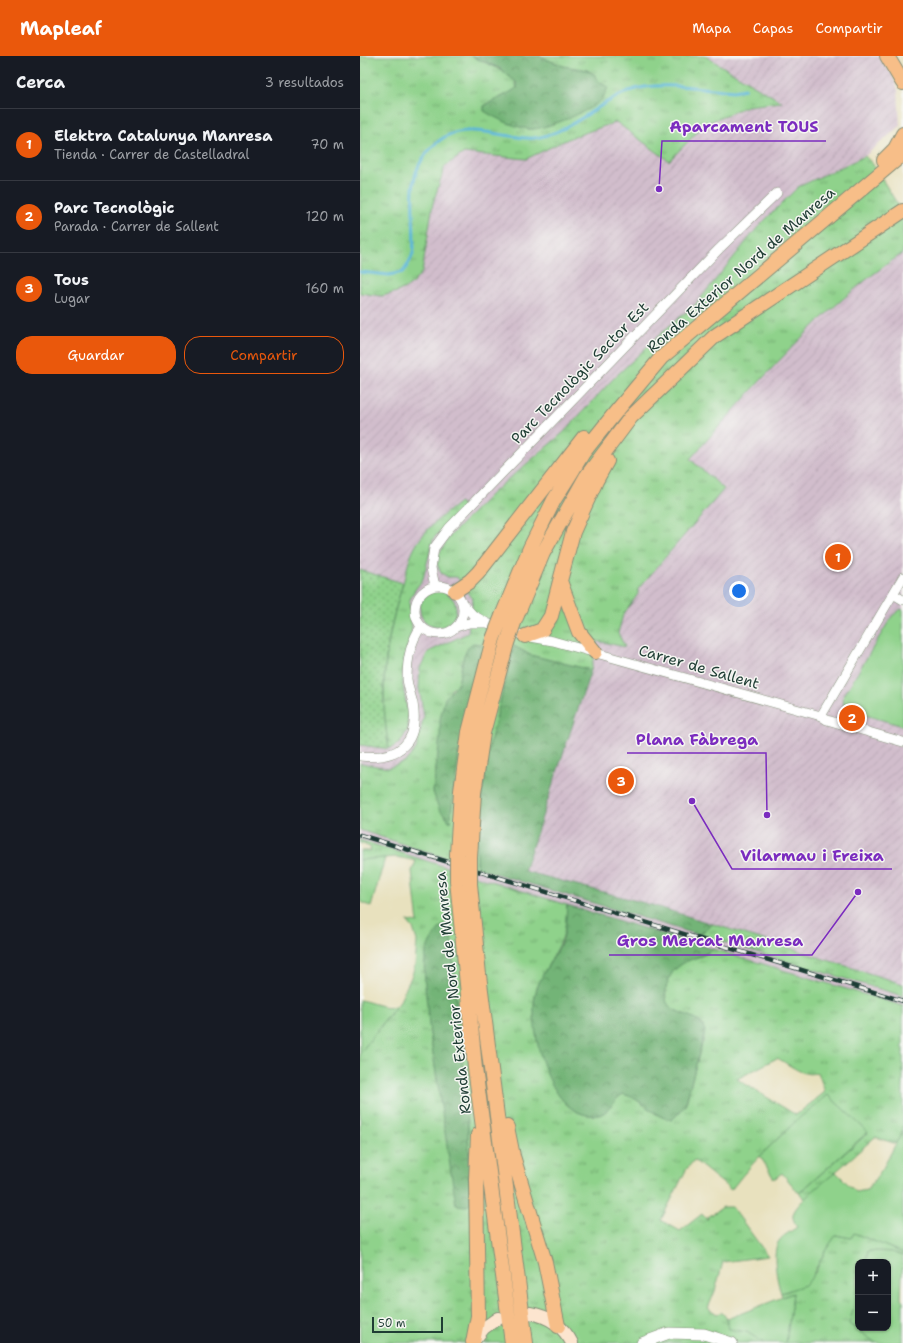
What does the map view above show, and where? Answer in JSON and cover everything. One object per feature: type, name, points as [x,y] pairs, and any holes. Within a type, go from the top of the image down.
[{"type":"highway","points":[[887,56],[903,83]]},
{"type":"highway","points":[[825,220],[846,193],[887,158],[895,149],[903,134]]},
{"type":"highway","name":"Ronda Exterior Nord de Manresa","points":[[526,1343],[479,975],[470,884],[463,856],[461,791],[469,732],[530,548],[567,480],[596,437],[661,358],[903,154]]},
{"type":"highway","name":"Ronda Exterior Nord de Manresa","points":[[508,618],[586,477],[631,417],[715,336],[903,211]]},
{"type":"highway","points":[[454,591],[470,581],[478,573],[623,388],[661,358]]},
{"type":"highway","points":[[525,636],[542,630],[551,616],[573,532],[596,481],[631,417]]},
{"type":"highway","points":[[560,581],[579,632],[595,652]]},
{"type":"highway","name":"Ronda Exterior Nord de Manresa","points":[[463,856],[456,880],[465,978],[479,1097],[512,1343]]},
{"type":"highway","points":[[490,1055],[513,1156],[545,1262],[558,1326]]},
{"type":"highway","points":[[473,1343],[478,1316],[476,1179],[479,1097]]},
{"type":"main road","points":[[530,1313],[545,1317],[558,1326],[572,1343]]},
{"type":"main road","points":[[473,1343],[484,1328],[498,1318]]},
{"type":"street","name":"Parc Tecnològic Sector Est","points":[[435,586],[432,568],[434,548],[449,528],[719,250],[777,193]]},
{"type":"street","points":[[821,716],[903,576]]},
{"type":"street","points":[[435,586],[446,586],[454,591],[463,604],[462,618],[456,627],[449,632],[437,634],[428,632],[421,627],[415,616],[415,604],[421,593],[435,586]]},
{"type":"street","points":[[893,594],[903,600]]},
{"type":"street","name":"Carrer de Sallent","points":[[463,604],[473,615],[487,623],[525,636],[553,641],[595,652],[821,716],[827,720],[903,742]]},
{"type":"street","name":"Carrer de Sallent","points":[[456,627],[469,623],[487,623]]},
{"type":"street","points":[[360,756],[372,757],[396,753],[407,744],[411,736],[414,726],[413,704],[407,680],[410,649],[416,634],[421,627]]},
{"type":"street","points":[[642,1343],[669,1333],[704,1334],[732,1343]]},
{"type":"shaded area","points":[[705,56],[879,56],[893,76],[898,90],[900,126],[865,156],[856,160],[758,227],[696,304],[668,327],[613,379],[563,433],[491,494],[450,536],[448,577],[457,577],[473,599],[468,633],[428,652],[419,688],[424,716],[416,749],[406,761],[388,768],[360,763],[360,293],[382,296],[411,285],[422,272],[433,203],[445,166],[464,153],[526,159],[570,138],[616,122],[669,161],[705,124],[747,106],[781,102]]},
{"type":"shaded area","points":[[903,221],[903,984],[652,905],[524,871],[591,670],[597,641],[575,553]]},
{"type":"shaded area","points":[[360,830],[520,881],[903,996],[903,1006],[608,919],[360,840]]},
{"type":"green space","points":[[360,56],[471,56],[503,71],[514,79],[517,87],[510,93],[484,106],[488,113],[528,129],[533,129],[608,87],[600,83],[595,75],[587,70],[563,66],[539,56],[705,56],[782,102],[747,106],[705,124],[669,161],[616,122],[570,138],[526,159],[464,153],[445,166],[433,203],[422,272],[411,285],[397,292],[382,296],[360,293]]},
{"type":"green space","points":[[471,56],[539,56],[563,66],[587,70],[595,75],[600,83],[608,87],[603,98],[598,103],[581,113],[540,128],[521,128],[484,111],[484,106],[514,90],[517,87],[517,83],[499,68]]},
{"type":"green space","points":[[865,156],[872,163],[903,213],[903,253],[844,298],[790,349],[690,459],[724,489],[638,589],[638,594],[623,615],[618,633],[625,647],[597,641],[591,670],[530,655],[514,646],[494,729],[484,783],[480,811],[477,868],[360,830],[360,763],[388,768],[406,761],[416,749],[424,716],[419,688],[420,668],[428,652],[468,633],[473,599],[457,577],[448,577],[441,573],[437,564],[439,554],[450,536],[491,494],[563,433],[613,379],[668,327],[696,304],[758,227],[798,187]],"holes":[[[482,644],[459,752],[450,821],[433,792],[440,738],[451,689],[458,684],[464,655]]]},
{"type":"green space","points":[[460,502],[463,506],[433,539],[423,579],[414,591],[409,602],[412,629],[403,663],[402,681],[408,715],[408,729],[400,743],[389,749],[384,708],[385,668],[391,627],[407,567],[415,547],[423,535],[442,516]]},
{"type":"green space","points":[[360,570],[403,583],[392,625],[385,665],[384,706],[389,749],[360,745]]},
{"type":"green space","points":[[442,591],[451,596],[455,602],[455,616],[451,622],[442,627],[434,627],[425,622],[421,616],[420,605],[425,596],[431,592]]},
{"type":"green space","points":[[901,609],[903,610],[903,726],[844,709],[843,697],[892,616]]},
{"type":"green space","points":[[473,643],[482,644],[459,752],[450,822],[439,809],[433,792],[440,738],[440,719],[445,698],[458,684],[464,655],[469,646]]},
{"type":"green space","points":[[514,646],[530,655],[591,670],[524,871],[652,905],[712,924],[699,935],[477,868],[477,830],[488,751]]},
{"type":"green space","points":[[360,840],[567,905],[566,923],[563,937],[537,988],[534,1011],[540,1051],[546,1071],[555,1090],[567,1104],[581,1113],[602,1114],[619,1096],[623,1094],[636,1099],[653,1112],[672,1120],[685,1106],[704,1037],[703,1025],[667,1005],[666,986],[674,970],[679,965],[706,954],[713,949],[903,1006],[903,1130],[897,1144],[875,1137],[805,1199],[799,1193],[868,1133],[828,1095],[777,1139],[753,1163],[731,1190],[694,1160],[686,1170],[661,1220],[680,1231],[702,1214],[707,1220],[708,1217],[723,1207],[732,1207],[768,1256],[723,1262],[715,1291],[708,1308],[717,1314],[722,1312],[727,1319],[729,1329],[747,1332],[764,1343],[360,1343],[360,1053],[399,1003],[412,975],[415,965],[417,941],[413,928],[407,921],[418,923],[412,871],[416,861],[397,857],[360,860],[360,851],[371,851],[370,847],[360,843]],"holes":[[[450,919],[458,1028],[467,1103],[471,1202],[457,1205],[430,1034],[424,963]],[[777,1058],[802,1072],[808,1074],[818,1072],[825,1092],[796,1115],[737,1079]]]},
{"type":"green space","points":[[385,858],[371,907],[360,901],[360,860]]},
{"type":"green space","points":[[567,905],[713,949],[682,964],[673,971],[666,988],[668,1005],[695,1019],[701,1024],[705,1031],[685,1106],[672,1120],[653,1112],[636,1099],[623,1094],[606,1112],[602,1114],[581,1113],[567,1104],[555,1090],[539,1051],[535,1030],[534,1011],[537,988],[563,939]]},
{"type":"green space","points":[[450,918],[458,1028],[467,1103],[471,1203],[467,1206],[456,1205],[430,1034],[425,986],[425,956],[427,948],[435,934]]},
{"type":"green space","points":[[713,924],[903,984],[903,996],[699,935]]},
{"type":"green space","points":[[360,1000],[382,1006],[396,1006],[360,1053]]},
{"type":"green space","points":[[828,1095],[868,1132],[799,1193],[782,1173],[774,1179],[760,1156],[798,1119]]},
{"type":"green space","points":[[903,1130],[903,1253],[854,1233],[851,1238],[836,1235],[825,1251],[810,1280],[805,1285],[781,1293],[776,1274],[775,1252],[779,1241],[797,1227],[793,1216],[794,1212],[813,1191],[836,1172],[856,1192],[867,1190],[883,1168]]},
{"type":"green space","points":[[854,1233],[903,1253],[903,1256],[892,1252],[868,1251],[867,1259],[855,1259],[855,1303],[849,1324],[855,1328],[855,1331],[859,1331],[876,1343],[786,1343],[793,1293],[782,1297],[781,1293],[791,1290],[815,1273],[825,1251],[836,1235],[851,1238]]},
{"type":"green space","points":[[868,1251],[892,1252],[903,1256],[901,1298],[903,1301],[903,1343],[876,1343],[859,1331],[891,1331],[891,1259],[867,1259]]},
{"type":"green space","points":[[793,1293],[786,1343],[764,1343],[747,1332],[729,1329],[727,1319]]},
{"type":"green space","points":[[855,1303],[855,1328],[849,1324]]},
{"type":"waterway","points":[[360,272],[389,275],[403,272],[413,253],[413,193],[417,170],[430,149],[448,135],[468,131],[479,131],[526,138],[547,135],[571,125],[617,96],[629,91],[653,86],[681,86],[734,91],[745,89]]},
{"type":"railway","points":[[360,835],[903,1001]]},
{"type":"place","name":"Aparcament TOUS","points":[[659,189]]},
{"type":"place","name":"Elektra Catalunya Manresa","points":[[838,557]]},
{"type":"place","name":"Parc Tecnològic","points":[[852,718]]},
{"type":"place","name":"Tous","points":[[621,781]]},
{"type":"place","name":"Vilarmau i Freixa","points":[[692,801]]},
{"type":"place","name":"Plana Fàbrega","points":[[767,815]]},
{"type":"place","name":"Gros Mercat Manresa","points":[[858,892]]}]
